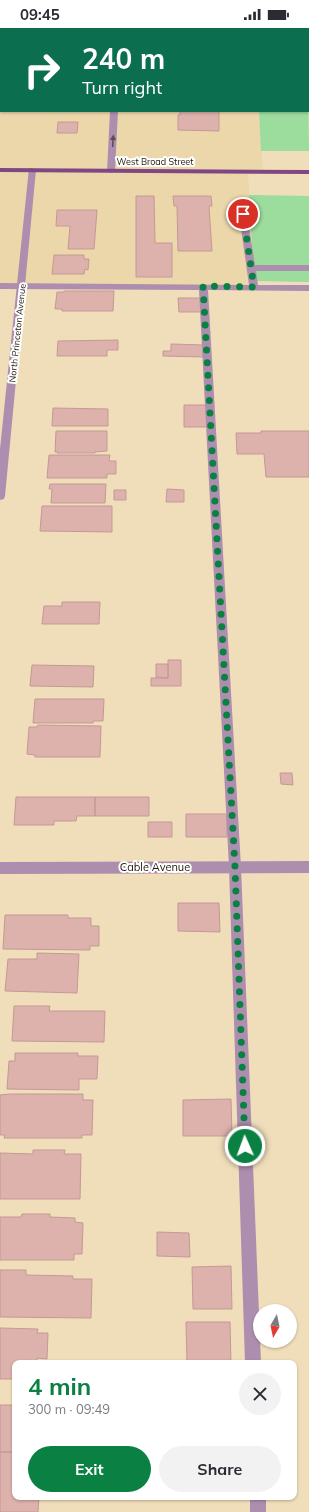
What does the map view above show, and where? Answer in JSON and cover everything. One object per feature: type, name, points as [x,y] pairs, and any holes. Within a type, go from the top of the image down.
[{"type":"main road","name":"West Broad Street","points":[[0,170],[309,172]]},
{"type":"street","points":[[111,171],[114,112]]},
{"type":"street","name":"North Princeton Avenue","points":[[0,496],[22,286],[32,170]]},
{"type":"street","points":[[243,214],[254,287]]},
{"type":"street","points":[[251,268],[309,268]]},
{"type":"street","points":[[0,286],[203,286],[309,288]]},
{"type":"street","points":[[203,286],[235,867],[253,1360]]},
{"type":"street","name":"Cable Avenue","points":[[0,868],[309,867]]},
{"type":"street","points":[[258,1500],[258,1512]]},
{"type":"shaded area","points":[[0,112],[259,112],[263,171],[248,172],[254,287],[0,286]]},
{"type":"green space","points":[[259,112],[308,112],[309,151],[261,151]]},
{"type":"green space","points":[[249,195],[309,196],[309,282],[254,281]]},
{"type":"building","points":[[180,112],[219,112],[219,131],[178,130],[178,115],[180,115]]},
{"type":"building","points":[[58,122],[78,122],[77,133],[57,133]]},
{"type":"building","points":[[136,196],[154,196],[155,243],[172,243],[172,277],[136,277]]},
{"type":"building","points":[[173,196],[211,196],[212,206],[209,206],[212,251],[178,251],[177,206],[174,206]]},
{"type":"building","points":[[57,210],[97,210],[94,249],[68,249],[70,226],[56,226]]},
{"type":"building","points":[[54,255],[84,255],[84,259],[89,259],[88,270],[85,269],[84,274],[52,274]]},
{"type":"building","points":[[114,291],[113,311],[62,311],[62,309],[55,309],[57,292]]},
{"type":"building","points":[[178,298],[203,298],[203,312],[179,312]]},
{"type":"building","points":[[118,340],[118,350],[107,350],[107,356],[57,356],[58,341]]},
{"type":"building","points":[[171,344],[205,345],[205,357],[163,356],[163,351],[171,351]]},
{"type":"building","points":[[184,405],[209,405],[210,427],[184,427]]},
{"type":"building","points":[[53,408],[108,409],[108,426],[52,426]]},
{"type":"building","points":[[56,431],[107,431],[107,451],[95,453],[57,453],[58,452],[55,452]]},
{"type":"building","points":[[261,431],[309,431],[309,477],[266,477],[264,454],[237,454],[236,433],[261,433]]},
{"type":"building","points":[[49,455],[110,455],[109,461],[116,461],[116,474],[107,474],[107,478],[47,478]]},
{"type":"building","points":[[50,484],[106,484],[105,503],[51,503],[52,489],[49,489]]},
{"type":"building","points":[[167,489],[184,490],[184,502],[166,502]]},
{"type":"building","points":[[114,490],[126,490],[126,500],[114,500]]},
{"type":"building","points":[[42,506],[112,506],[112,532],[40,531]]},
{"type":"building","points":[[62,602],[100,602],[99,624],[42,624],[44,606],[62,606]]},
{"type":"building","points":[[168,660],[181,660],[181,686],[151,686],[151,678],[168,678]]},
{"type":"building","points":[[156,664],[168,664],[168,678],[156,677]]},
{"type":"building","points":[[32,665],[94,666],[93,687],[30,686]]},
{"type":"building","points":[[35,699],[104,699],[103,721],[93,721],[93,723],[33,723]]},
{"type":"building","points":[[38,725],[101,726],[100,757],[35,757],[35,755],[27,754],[29,727],[37,727]]},
{"type":"building","points":[[280,773],[292,773],[293,785],[281,784]]},
{"type":"building","points":[[16,797],[95,797],[95,816],[77,816],[76,821],[54,821],[54,825],[14,825]]},
{"type":"building","points":[[95,797],[149,797],[149,816],[95,816]]},
{"type":"building","points":[[186,814],[227,814],[227,837],[186,837]]},
{"type":"building","points":[[148,822],[172,822],[172,837],[148,837]]},
{"type":"building","points":[[178,903],[219,903],[220,932],[178,931]]},
{"type":"building","points":[[5,915],[68,915],[68,918],[91,918],[91,926],[99,926],[99,946],[90,946],[90,950],[3,949]]},
{"type":"building","points":[[37,953],[79,954],[77,993],[5,991],[8,959],[37,959]]},
{"type":"building","points":[[14,1006],[50,1006],[49,1011],[105,1011],[104,1042],[12,1041]]},
{"type":"building","points":[[15,1053],[78,1053],[78,1056],[98,1056],[97,1079],[79,1079],[79,1090],[7,1089],[9,1061],[15,1061]]},
{"type":"building","points":[[83,1094],[83,1100],[93,1100],[92,1135],[82,1135],[82,1138],[4,1138],[5,1135],[0,1135],[0,1095]]},
{"type":"building","points":[[231,1099],[232,1136],[183,1136],[183,1100]]},
{"type":"building","points":[[33,1150],[65,1150],[64,1154],[81,1154],[80,1199],[0,1199],[0,1153],[33,1154]]},
{"type":"building","points":[[22,1214],[50,1214],[50,1217],[75,1218],[75,1222],[83,1223],[82,1254],[74,1254],[74,1260],[0,1260],[0,1217],[21,1217]]},
{"type":"building","points":[[157,1232],[189,1233],[190,1257],[157,1256]]},
{"type":"building","points":[[231,1266],[232,1309],[193,1309],[192,1267]]},
{"type":"building","points":[[0,1270],[26,1270],[26,1275],[73,1276],[73,1279],[92,1279],[91,1318],[0,1317]]},
{"type":"building","points":[[186,1322],[230,1322],[231,1360],[187,1360]]},
{"type":"building","points":[[0,1328],[38,1329],[37,1333],[48,1333],[47,1359],[37,1358],[37,1360],[12,1360],[12,1379],[0,1379]]},
{"type":"building","points":[[0,1405],[12,1405],[12,1452],[0,1452]]},
{"type":"building","points":[[0,1452],[12,1452],[12,1500],[39,1500],[38,1512],[0,1512]]},
{"type":"route","points":[[243,214],[254,287],[203,286],[235,867],[245,1146]]}]
